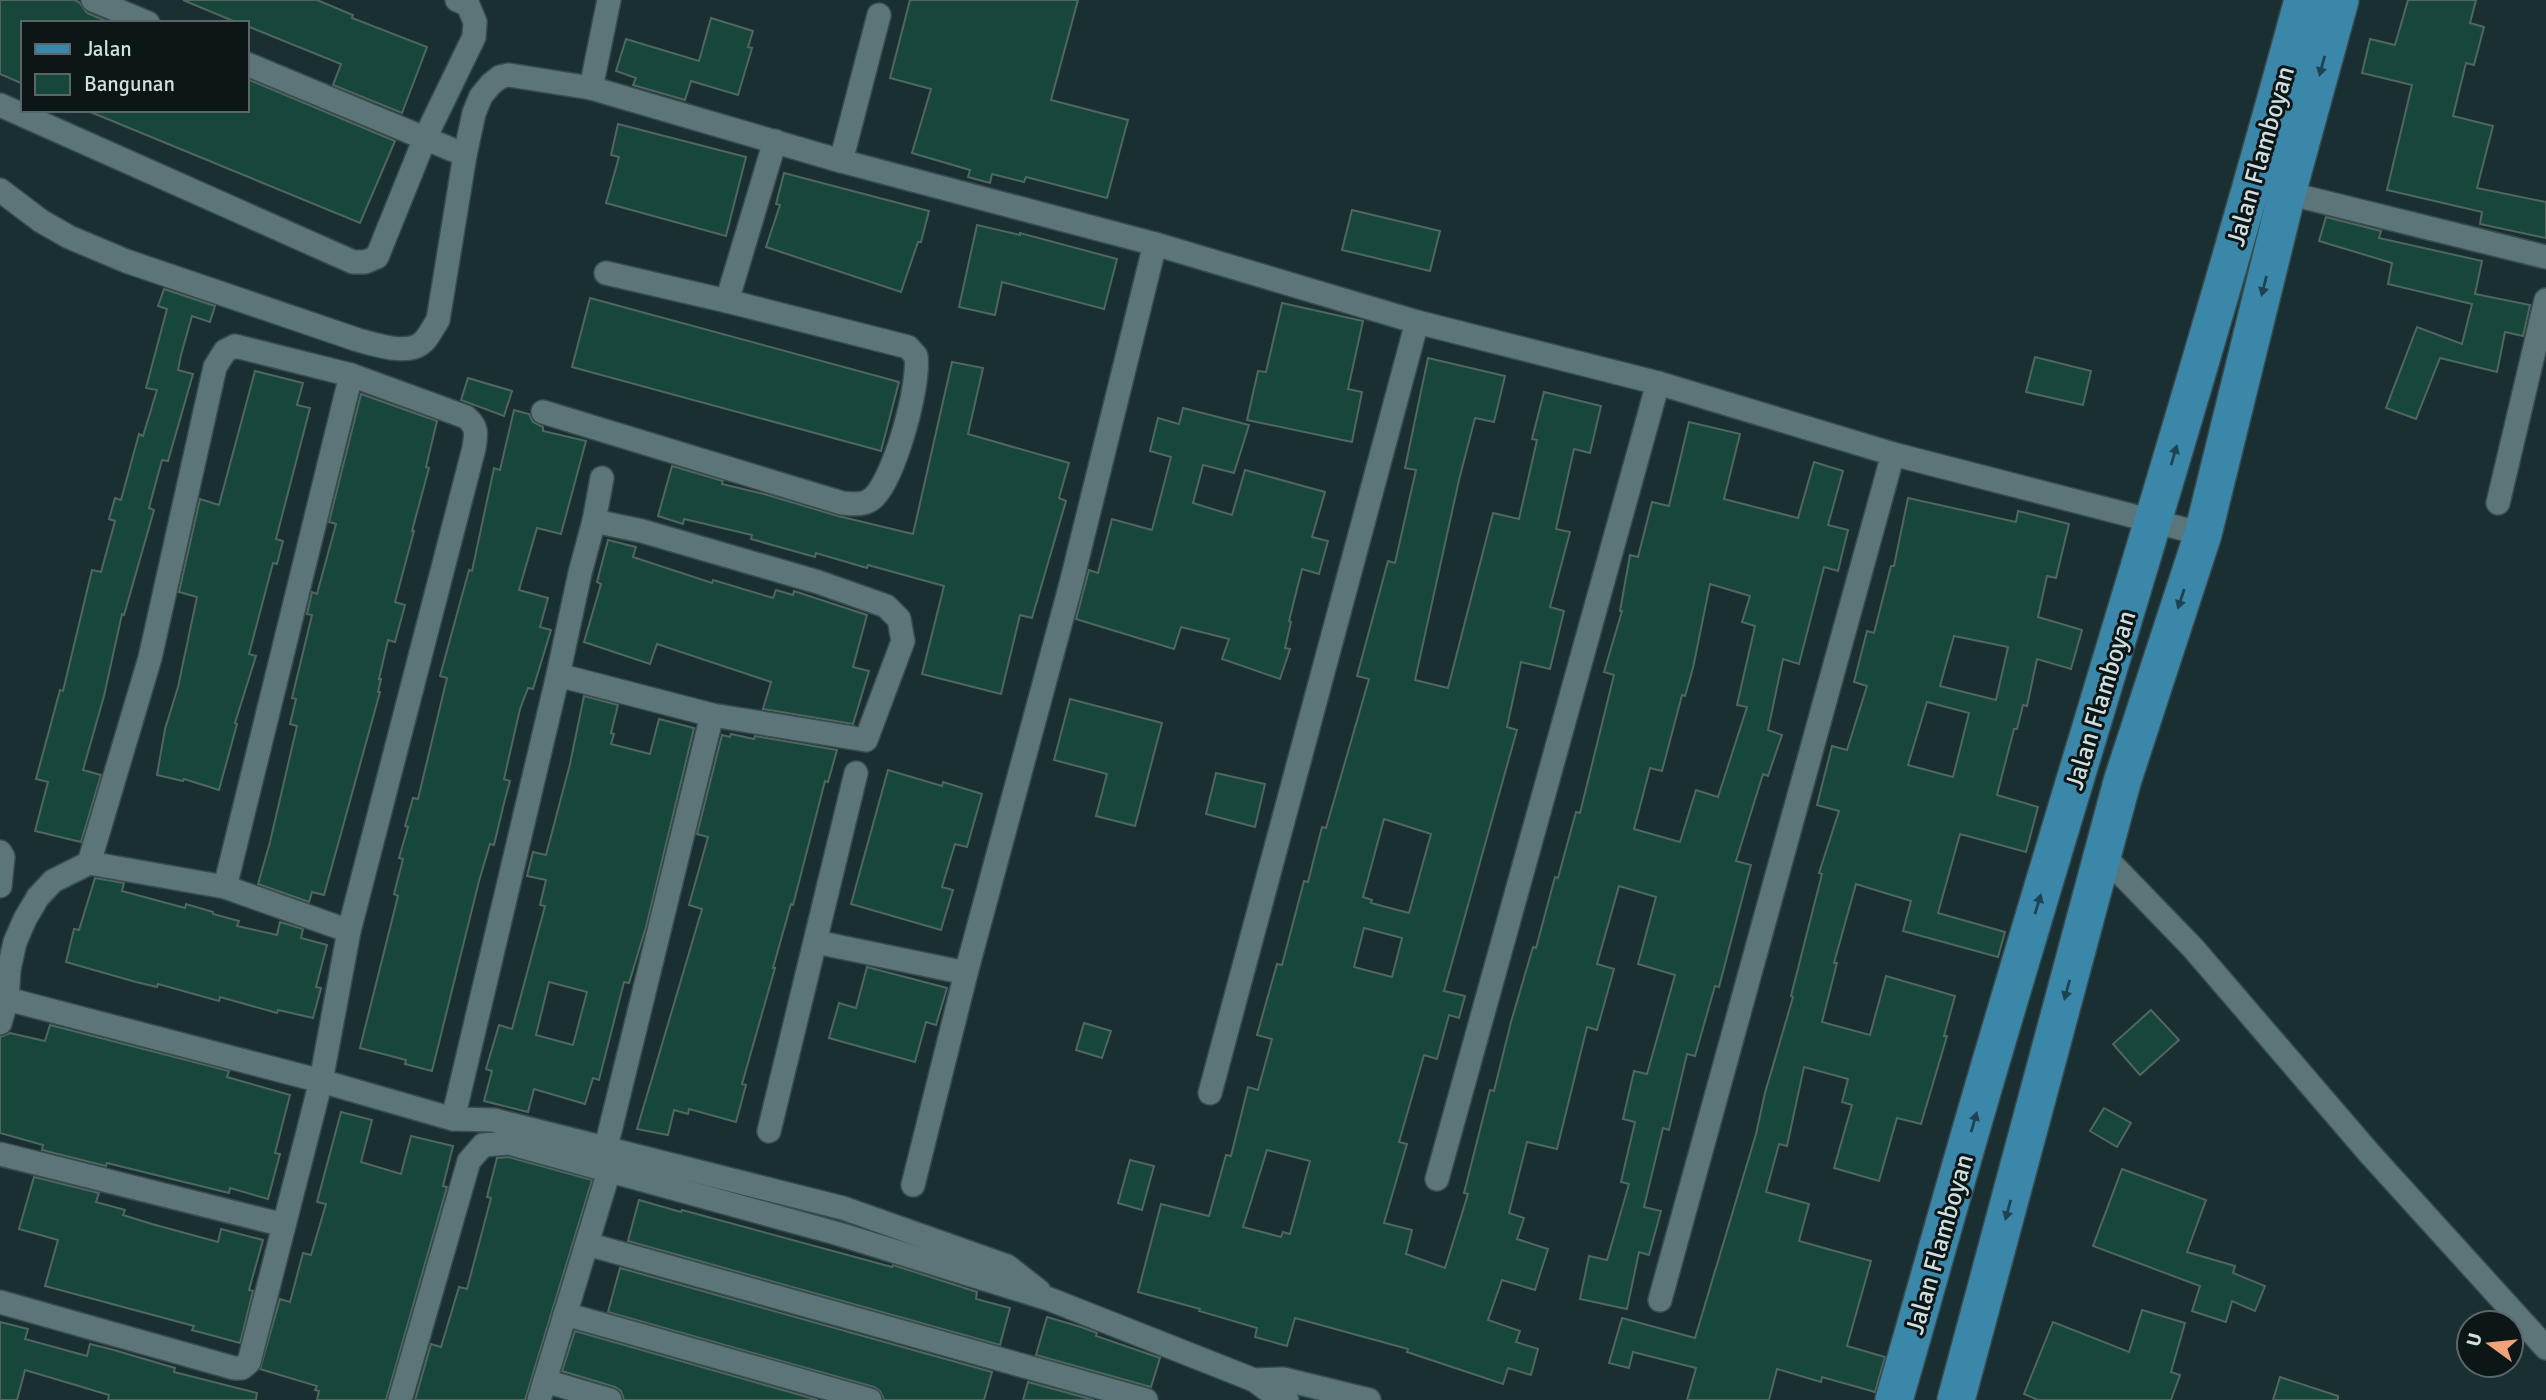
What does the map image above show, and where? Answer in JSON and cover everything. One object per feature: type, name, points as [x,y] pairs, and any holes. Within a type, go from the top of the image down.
[{"type":"main road","name":"Jalan Flamboyan","points":[[1894,1400],[1994,1050],[2155,520],[2256,173],[2303,0]]},
{"type":"main road","name":"Jalan Flamboyan","points":[[1965,1397],[2122,782],[2203,534],[2287,193],[2340,0]]},
{"type":"main road","points":[[2078,770],[2122,782]]},
{"type":"street","points":[[93,0],[143,21]]},
{"type":"street","points":[[0,104],[353,262],[365,262],[377,257],[425,138],[474,37],[475,22],[468,5],[457,0]]},
{"type":"street","points":[[591,88],[609,0]]},
{"type":"street","points":[[841,161],[880,15]]},
{"type":"street","points":[[248,64],[465,155]]},
{"type":"street","points":[[0,190],[41,221],[69,237],[126,261],[358,340],[383,347],[407,348],[424,342],[438,320],[465,155],[481,96],[500,77],[509,75],[591,88],[841,161],[1155,244],[1417,321],[1658,383],[1893,454],[2203,534]]},
{"type":"street","points":[[727,301],[775,141]]},
{"type":"street","points":[[2287,193],[2546,257]]},
{"type":"street","points":[[913,1185],[1071,584],[1155,244]]},
{"type":"street","points":[[543,412],[842,503],[861,504],[873,498],[889,473],[915,386],[916,356],[908,348],[606,273]]},
{"type":"street","points":[[2498,503],[2546,300]]},
{"type":"street","points":[[1210,1093],[1417,321]]},
{"type":"street","points":[[0,1302],[234,1368],[242,1368],[249,1362],[321,1081],[349,931],[474,448],[477,431],[473,423],[466,417],[351,374],[236,346],[225,351],[215,367],[150,658],[89,863]]},
{"type":"street","points":[[225,887],[351,374]]},
{"type":"street","points":[[1437,1179],[1658,383]]},
{"type":"street","points":[[1660,1300],[1893,454]]},
{"type":"street","points":[[453,1119],[602,478]]},
{"type":"street","points":[[558,676],[712,715],[866,740],[903,641],[899,619],[886,606],[818,582],[642,531],[594,521]]},
{"type":"street","points":[[606,1147],[712,715]]},
{"type":"street","points":[[769,1131],[856,773]]},
{"type":"street","points":[[0,852],[3,857],[0,886]]},
{"type":"street","points":[[2103,855],[2193,948],[2370,1154],[2546,1348]]},
{"type":"street","points":[[0,1023],[15,942],[38,897],[53,881],[89,863],[225,887],[349,931]]},
{"type":"street","points":[[817,942],[967,973]]},
{"type":"street","points":[[3,999],[321,1081],[453,1119],[494,1120],[843,1208],[1007,1266],[1049,1299]]},
{"type":"street","points":[[400,1400],[469,1161],[482,1145],[509,1143],[839,1234],[1049,1299],[1252,1390],[1287,1400]]},
{"type":"street","points":[[0,1154],[284,1225]]},
{"type":"street","points":[[609,1171],[542,1391],[610,1400]]},
{"type":"street","points":[[839,1234],[843,1208]]},
{"type":"street","points":[[587,1244],[1146,1400]]},
{"type":"street","points":[[565,1314],[870,1400]]},
{"type":"street","points":[[1252,1390],[1283,1379],[1368,1400]]},
{"type":"building","points":[[0,0],[74,0],[79,2],[87,13],[106,21],[21,21],[21,83],[0,74]]},
{"type":"building","points":[[183,0],[317,0],[353,15],[352,18],[427,47],[402,113],[333,85],[341,64],[248,26],[248,21],[233,21]]},
{"type":"building","points":[[910,0],[1078,0],[1051,100],[1128,120],[1107,198],[1026,177],[1024,182],[992,174],[990,183],[968,177],[970,170],[912,153],[931,89],[890,78]]},
{"type":"building","points":[[2408,0],[2476,0],[2470,23],[2484,27],[2474,65],[2466,63],[2453,116],[2493,126],[2477,188],[2546,202],[2546,238],[2480,224],[2482,212],[2387,190],[2412,85],[2362,73],[2370,39],[2395,45]]},
{"type":"building","points":[[711,18],[753,31],[748,47],[752,48],[738,95],[691,81],[685,100],[633,85],[636,78],[616,71],[626,39],[699,61]]},
{"type":"building","points":[[248,79],[395,141],[360,223],[90,112],[248,112]]},
{"type":"building","points":[[618,124],[746,157],[726,236],[606,203],[619,157],[611,155]]},
{"type":"building","points":[[784,173],[929,211],[921,242],[918,242],[901,292],[766,247],[780,205],[776,204]]},
{"type":"building","points":[[1352,210],[1440,231],[1430,271],[1342,250]]},
{"type":"building","points":[[2326,217],[2381,231],[2379,238],[2482,261],[2475,294],[2530,305],[2523,336],[2505,332],[2497,372],[2440,358],[2416,419],[2386,408],[2417,327],[2462,344],[2472,304],[2388,284],[2392,263],[2319,241]]},
{"type":"building","points":[[977,225],[1020,233],[1117,259],[1104,309],[1002,282],[995,315],[959,307]]},
{"type":"building","points":[[164,289],[215,306],[210,322],[192,316],[181,355],[178,370],[193,374],[168,461],[162,460],[149,508],[154,510],[124,615],[122,614],[104,696],[83,770],[101,775],[81,842],[35,831],[48,782],[36,779],[60,690],[63,691],[92,570],[101,572],[115,521],[109,519],[115,498],[121,500],[139,434],[143,436],[157,390],[146,388],[167,309],[158,306]]},
{"type":"building","points":[[590,298],[899,382],[881,451],[572,367]]},
{"type":"building","points":[[1282,303],[1363,321],[1348,389],[1362,392],[1352,442],[1247,420],[1258,371],[1266,372]]},
{"type":"building","points":[[2035,357],[2091,371],[2083,405],[2026,392]]},
{"type":"building","points":[[1428,358],[1505,376],[1494,422],[1475,418],[1415,680],[1448,688],[1493,513],[1519,519],[1537,440],[1532,439],[1544,392],[1601,406],[1590,453],[1574,449],[1556,529],[1570,532],[1550,607],[1564,611],[1550,669],[1521,662],[1507,727],[1517,730],[1444,991],[1465,996],[1459,1018],[1449,1015],[1437,1059],[1424,1055],[1399,1142],[1407,1144],[1384,1223],[1412,1230],[1406,1254],[1445,1268],[1468,1194],[1464,1193],[1490,1090],[1494,1091],[1533,947],[1536,948],[1576,812],[1580,813],[1614,675],[1604,672],[1622,611],[1630,555],[1638,557],[1652,502],[1669,506],[1689,422],[1740,434],[1724,499],[1798,518],[1814,462],[1843,471],[1828,525],[1848,530],[1838,571],[1824,567],[1799,664],[1783,659],[1768,730],[1782,735],[1768,776],[1763,774],[1736,861],[1751,865],[1719,987],[1715,986],[1695,1056],[1687,1054],[1669,1130],[1663,1128],[1644,1207],[1661,1211],[1649,1255],[1639,1252],[1627,1309],[1580,1299],[1589,1256],[1607,1260],[1629,1184],[1621,1182],[1635,1122],[1623,1119],[1634,1071],[1647,1074],[1675,975],[1638,964],[1656,897],[1619,886],[1597,964],[1614,969],[1597,1030],[1587,1027],[1557,1149],[1527,1142],[1509,1213],[1524,1218],[1517,1239],[1548,1249],[1535,1290],[1502,1280],[1488,1320],[1520,1331],[1516,1342],[1538,1349],[1531,1375],[1508,1368],[1503,1384],[1407,1352],[1408,1349],[1295,1318],[1287,1346],[1255,1337],[1257,1328],[1138,1292],[1161,1204],[1209,1216],[1226,1155],[1231,1156],[1248,1087],[1258,1090],[1272,1039],[1257,1035],[1277,964],[1282,965],[1304,881],[1308,882],[1322,827],[1326,828],[1369,679],[1357,676],[1388,561],[1395,563],[1416,470],[1405,468]],"holes":[[[1710,584],[1750,596],[1742,622],[1755,626],[1737,705],[1747,707],[1718,797],[1696,790],[1680,842],[1634,829],[1650,768],[1662,771],[1682,695],[1685,696]],[[1384,819],[1431,834],[1409,913],[1371,903],[1372,900],[1363,897]],[[1364,928],[1402,938],[1392,977],[1354,967]],[[1267,1150],[1310,1161],[1290,1234],[1283,1232],[1281,1237],[1243,1227]]]},
{"type":"building","points":[[952,362],[983,368],[968,434],[1069,463],[1059,498],[1066,501],[1032,618],[1020,615],[1001,694],[922,674],[944,586],[816,553],[815,557],[751,539],[752,535],[684,519],[683,524],[658,516],[672,466],[723,481],[722,484],[913,534]]},
{"type":"building","points":[[255,371],[303,383],[297,405],[310,408],[276,539],[283,541],[277,564],[273,563],[249,654],[256,656],[235,723],[237,724],[219,790],[184,779],[183,781],[157,775],[165,729],[178,687],[197,597],[179,592],[200,499],[219,505]]},
{"type":"building","points":[[468,378],[512,391],[504,416],[461,400]]},
{"type":"building","points":[[361,394],[437,421],[426,467],[429,468],[395,602],[405,605],[395,642],[388,640],[379,679],[380,692],[324,895],[312,892],[309,902],[258,884],[297,726],[290,724],[296,699],[292,698],[312,615],[307,614],[312,592],[317,594],[336,524],[329,522]]},
{"type":"building","points":[[1183,408],[1249,425],[1234,473],[1203,465],[1193,503],[1232,515],[1245,470],[1325,492],[1312,537],[1328,541],[1319,574],[1302,569],[1289,621],[1291,622],[1285,648],[1290,649],[1280,679],[1222,659],[1229,639],[1181,627],[1174,649],[1076,619],[1089,570],[1098,573],[1112,519],[1152,530],[1171,457],[1150,451],[1158,418],[1179,424]]},
{"type":"building","points":[[514,410],[529,414],[533,422],[543,427],[543,431],[586,441],[561,534],[537,528],[519,590],[548,598],[540,627],[551,630],[533,689],[528,688],[520,709],[504,779],[510,781],[494,845],[490,844],[479,881],[432,1071],[405,1064],[406,1060],[360,1048],[398,896],[394,894],[403,859],[399,858],[408,827],[405,826],[413,798],[418,799],[447,678],[440,676],[469,570],[472,571],[494,468],[500,470]]},
{"type":"building","points":[[1908,498],[2016,522],[2018,511],[2069,524],[2056,578],[2047,576],[2038,617],[2082,630],[2071,669],[2037,659],[2027,706],[2023,705],[2017,729],[2014,729],[1997,795],[2038,807],[2026,852],[1960,834],[1938,913],[2005,932],[1998,957],[1903,931],[1911,901],[1856,884],[1834,963],[1837,963],[1822,1022],[1870,1035],[1886,976],[1955,996],[1944,1036],[1947,1036],[1921,1124],[1897,1118],[1879,1181],[1834,1168],[1852,1105],[1842,1102],[1848,1079],[1804,1067],[1787,1146],[1779,1144],[1766,1192],[1809,1204],[1799,1241],[1871,1261],[1847,1346],[1885,1357],[1875,1392],[1822,1377],[1821,1382],[1777,1369],[1769,1400],[1687,1400],[1696,1368],[1633,1352],[1629,1368],[1609,1363],[1622,1318],[1695,1338],[1756,1134],[1793,997],[1791,996],[1822,874],[1819,873],[1839,811],[1817,805],[1832,746],[1847,750],[1867,686],[1854,682],[1867,631],[1874,633],[1891,566],[1894,566]],"holes":[[[1954,636],[2008,647],[1996,700],[1940,686]],[[1927,702],[1969,713],[1953,777],[1908,765]]]},
{"type":"building","points":[[608,540],[636,547],[633,557],[712,583],[713,580],[773,598],[776,590],[793,595],[794,591],[867,615],[853,667],[869,671],[853,724],[763,709],[771,682],[657,644],[650,664],[584,642],[601,584],[597,582]]},
{"type":"building","points":[[584,696],[618,705],[611,744],[650,754],[659,719],[694,728],[646,927],[629,983],[624,982],[599,1080],[593,1078],[585,1104],[534,1089],[528,1112],[484,1101],[492,1071],[486,1069],[499,1025],[512,1029],[545,906],[540,905],[546,880],[527,876],[533,852],[546,855],[570,764]],"holes":[[[549,982],[587,992],[573,1045],[536,1035]]]},
{"type":"building","points":[[1070,699],[1162,723],[1135,826],[1096,816],[1107,774],[1054,760]]},
{"type":"building","points":[[731,734],[837,750],[828,782],[825,781],[793,905],[791,904],[773,968],[742,1084],[746,1085],[736,1122],[689,1109],[688,1114],[674,1110],[668,1135],[637,1129],[702,909],[689,905],[708,837],[697,834],[722,735],[730,737]]},
{"type":"building","points":[[888,770],[942,786],[943,782],[982,794],[967,847],[955,844],[942,887],[953,890],[941,930],[851,904]]},
{"type":"building","points":[[1216,773],[1265,784],[1255,827],[1206,814]]},
{"type":"building","points":[[95,878],[124,883],[122,891],[185,908],[186,904],[213,912],[239,921],[237,926],[277,935],[280,922],[303,929],[301,938],[327,945],[316,987],[321,988],[313,1018],[278,1010],[277,1013],[220,997],[219,1001],[158,984],[157,987],[66,962],[74,929],[79,930]]},
{"type":"building","points":[[867,967],[947,988],[936,1025],[926,1022],[915,1062],[829,1038],[839,1003],[856,1008]]},
{"type":"building","points":[[2151,1010],[2179,1040],[2140,1075],[2113,1044]]},
{"type":"building","points":[[1084,1023],[1111,1031],[1102,1058],[1076,1050]]},
{"type":"building","points":[[50,1025],[229,1071],[227,1077],[290,1095],[275,1153],[280,1154],[268,1199],[230,1188],[229,1193],[107,1163],[106,1166],[42,1150],[43,1145],[0,1133],[0,1037],[10,1033],[45,1041]]},
{"type":"building","points":[[2104,1108],[2131,1123],[2117,1147],[2090,1131]]},
{"type":"building","points":[[341,1112],[372,1120],[361,1162],[401,1174],[411,1136],[453,1146],[443,1186],[447,1187],[386,1400],[317,1400],[317,1386],[260,1369],[280,1299],[290,1302],[303,1253],[311,1255],[326,1204],[317,1202]]},
{"type":"building","points":[[508,1157],[592,1180],[525,1400],[415,1400],[431,1344],[441,1347],[459,1287],[467,1289],[491,1198],[487,1197],[497,1158]]},
{"type":"building","points":[[1130,1160],[1154,1166],[1142,1210],[1118,1203]]},
{"type":"building","points":[[2122,1169],[2206,1200],[2187,1252],[2235,1266],[2233,1273],[2265,1286],[2255,1311],[2232,1301],[2226,1322],[2192,1311],[2200,1286],[2093,1246]]},
{"type":"building","points":[[34,1177],[99,1193],[96,1202],[125,1210],[123,1215],[152,1224],[218,1242],[221,1229],[263,1240],[249,1290],[253,1291],[240,1343],[192,1330],[194,1326],[45,1286],[58,1240],[19,1229]]},
{"type":"building","points":[[639,1200],[892,1267],[893,1265],[977,1292],[976,1299],[1010,1308],[1000,1345],[628,1241]]},
{"type":"building","points":[[620,1268],[992,1372],[984,1400],[884,1400],[880,1391],[874,1387],[608,1312]]},
{"type":"building","points":[[2142,1310],[2185,1323],[2171,1372],[2180,1375],[2171,1400],[2038,1400],[2024,1394],[2053,1322],[2129,1352]]},
{"type":"building","points":[[1047,1317],[1081,1327],[1097,1333],[1096,1336],[1160,1358],[1151,1387],[1036,1355]]},
{"type":"building","points":[[0,1322],[28,1329],[25,1339],[87,1356],[90,1344],[114,1350],[175,1368],[174,1372],[257,1393],[256,1400],[108,1400],[109,1395],[25,1370],[17,1400],[0,1400]]},
{"type":"building","points":[[575,1331],[818,1400],[624,1400],[621,1391],[615,1387],[562,1371]]},
{"type":"building","points":[[2280,1377],[2338,1396],[2338,1400],[2273,1400]]},
{"type":"building","points":[[1028,1382],[1094,1400],[1023,1400]]}]
